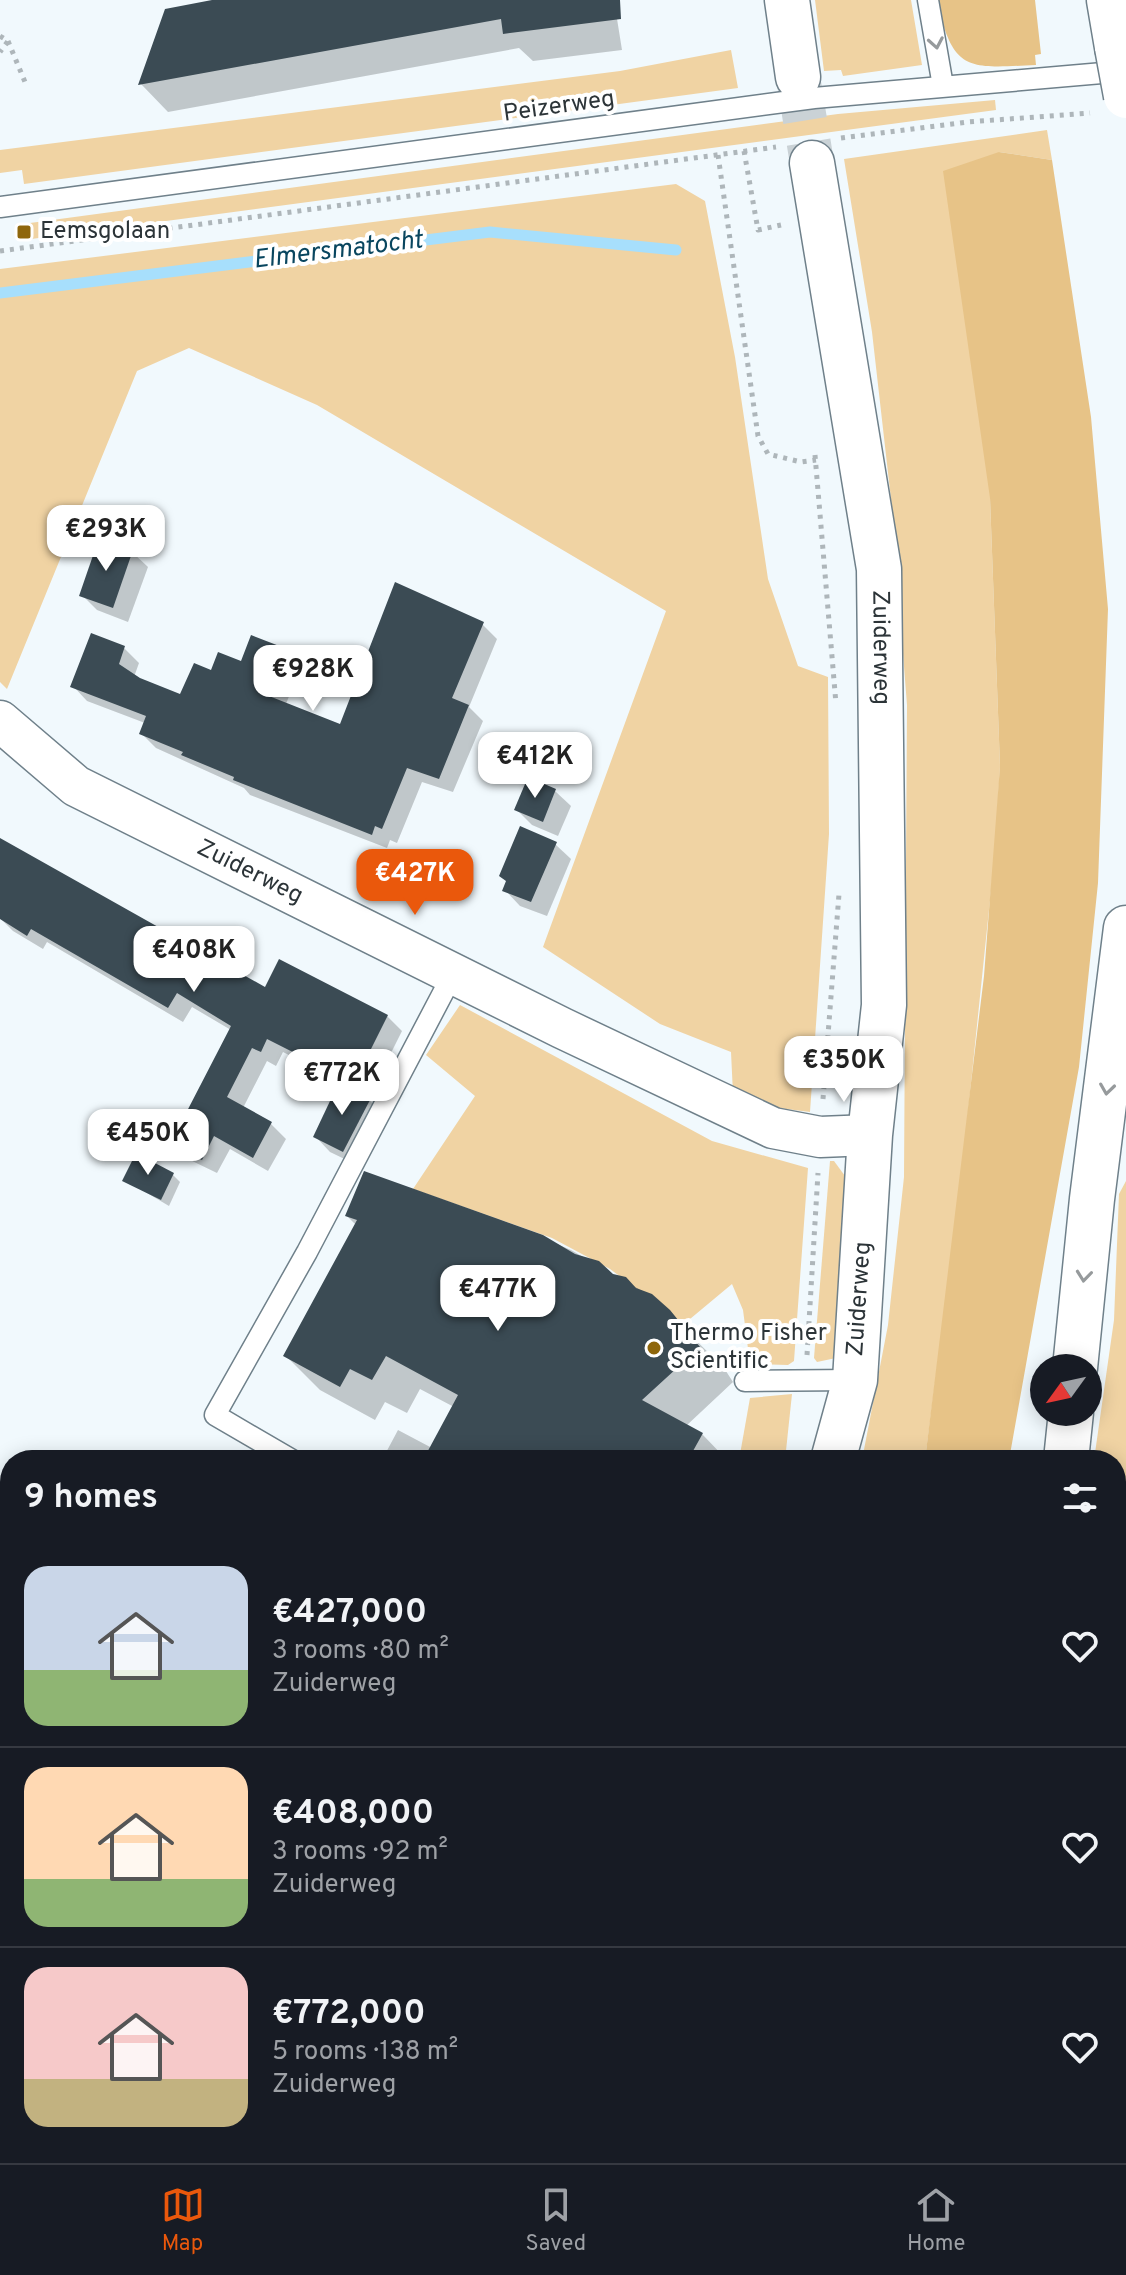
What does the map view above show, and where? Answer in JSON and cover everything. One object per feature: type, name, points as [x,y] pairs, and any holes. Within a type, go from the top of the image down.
[{"type":"main road","points":[[787,0],[798,77]]},
{"type":"main road","points":[[1109,0],[1122,59],[1111,104]]},
{"type":"main road","name":"Zuiderweg","points":[[812,163],[879,569],[884,1005],[870,1135],[855,1380],[836,1450]]},
{"type":"main road","points":[[1076,1354],[1092,1199],[1126,928]]},
{"type":"main road","points":[[1067,1450],[1070,1426]]},
{"type":"street","name":"Zuiderweg","points":[[0,721],[76,786],[773,1128],[820,1137],[870,1135]]},
{"type":"lane","points":[[928,0],[943,86]]},
{"type":"lane","name":"Peizerweg","points":[[0,207],[814,98],[943,86],[1122,59]]},
{"type":"lane","points":[[275,1450],[215,1415],[307,1252],[454,972]]},
{"type":"lane","points":[[745,1381],[855,1380]]},
{"type":"path","points":[[0,36],[8,41],[25,82]]},
{"type":"path","points":[[0,52],[8,41]]},
{"type":"path","points":[[898,131],[1111,104]]},
{"type":"path","points":[[744,151],[758,230],[785,224]]},
{"type":"path","name":"Zuiderweg","points":[[0,251],[718,155],[758,436],[768,454],[801,462],[816,460],[838,720]]},
{"type":"path","name":"Zuiderweg","points":[[806,1381],[839,889]]},
{"type":"shaded area","points":[[815,0],[911,0],[922,65],[843,76],[841,70],[824,71]]},
{"type":"shaded area","points":[[937,0],[1035,0],[1041,54],[1035,55],[1036,65],[994,66],[967,61],[957,53],[950,41]]},
{"type":"shaded area","points":[[731,50],[738,88],[24,184],[22,170],[0,173],[0,150],[620,71]]},
{"type":"shaded area","points":[[995,100],[996,110],[31,239],[30,223],[838,114]]},
{"type":"shaded area","points":[[1047,130],[1052,160],[999,152],[990,498],[1000,766],[995,852],[960,1189],[926,1450],[864,1450],[888,1325],[904,1177],[907,705],[891,499],[872,332],[844,159]]},
{"type":"shaded area","points":[[999,152],[1052,160],[1091,417],[1108,609],[1098,883],[1079,1067],[1011,1450],[926,1450],[984,976],[1000,766],[990,498],[943,171]]},
{"type":"shaded area","points":[[676,184],[705,201],[735,357],[768,579],[798,666],[828,677],[829,834],[810,1112],[763,1106],[733,1094],[731,1052],[660,1024],[543,947],[666,611],[317,405],[189,348],[137,371],[7,689],[0,682],[0,269]]},
{"type":"shaded area","points":[[460,1005],[712,1141],[808,1168],[794,1361],[788,1365],[750,1364],[743,1310],[732,1284],[684,1324],[610,1269],[552,1238],[413,1189],[475,1096],[426,1055]]},
{"type":"shaded area","points":[[830,1161],[834,1161],[856,1191],[836,1358],[817,1362],[814,1358]]},
{"type":"shaded area","points":[[1126,1181],[1126,1450],[1095,1450],[1099,1426],[1102,1426],[1102,1404],[1114,1320],[1119,1194]]},
{"type":"shaded area","points":[[792,1394],[786,1450],[741,1450],[750,1398]]},
{"type":"building","points":[[212,0],[620,0],[621,19],[503,34],[501,19],[138,85],[165,9]]},
{"type":"building","points":[[99,538],[133,550],[113,608],[79,596]]},
{"type":"building","points":[[395,582],[484,622],[452,698],[469,705],[439,779],[407,768],[382,829],[375,826],[372,835],[233,780],[234,777],[181,755],[183,752],[139,734],[146,716],[70,687],[91,633],[125,646],[119,664],[140,678],[180,694],[194,663],[211,670],[218,652],[241,661],[251,635],[287,649],[269,696],[340,724]]},
{"type":"building","points":[[528,777],[556,789],[543,822],[514,810]]},
{"type":"building","points":[[520,826],[557,842],[531,902],[502,891],[506,881],[499,876]]},
{"type":"building","points":[[0,838],[265,987],[279,959],[388,1015],[354,1083],[267,1039],[261,1052],[252,1048],[227,1097],[272,1122],[253,1158],[214,1136],[202,1160],[170,1144],[231,1026],[177,993],[168,1008],[31,929],[27,936],[0,919]]},
{"type":"building","points":[[339,1082],[371,1098],[343,1152],[313,1137]]},
{"type":"building","points":[[136,1153],[174,1173],[161,1200],[122,1181]]},
{"type":"building","points":[[364,1171],[543,1235],[575,1254],[599,1261],[613,1274],[626,1277],[636,1288],[652,1294],[670,1310],[700,1347],[642,1400],[703,1433],[694,1450],[428,1450],[458,1395],[386,1356],[372,1380],[350,1369],[340,1387],[283,1356],[357,1220],[345,1216]]},
{"type":"waterway","name":"Elmersmatocht","points":[[0,293],[490,232],[676,250]]},
{"type":"tunnel","points":[[798,77],[812,163]]},
{"type":"place","name":"Eemsgolaan","points":[[24,232]]},
{"type":"place","name":"Thermo Fisher Scientific","points":[[654,1348]]}]
